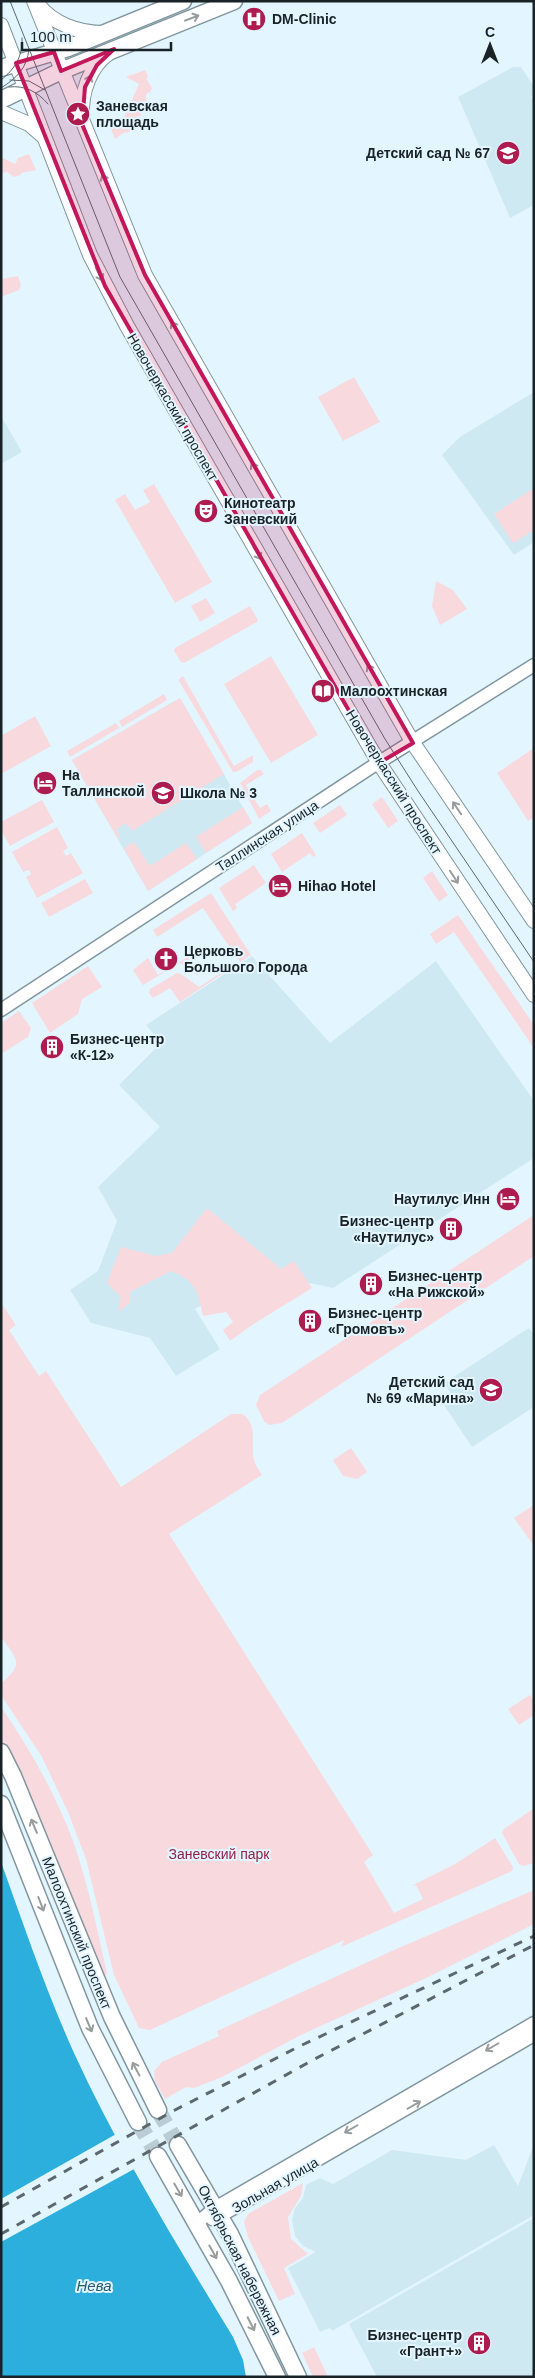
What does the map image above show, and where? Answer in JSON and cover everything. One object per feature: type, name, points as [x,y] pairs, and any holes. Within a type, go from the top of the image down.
[{"type":"main road","points":[[35,1],[53,18],[63,24],[91,33],[104,33]]},
{"type":"main road","points":[[35,1],[82,124],[145,275],[413,743],[534,921]]},
{"type":"main road","points":[[9,66],[54,52],[183,1]]},
{"type":"main road","points":[[1,100],[61,71],[234,1]]},
{"type":"main road","name":"Новочеркасский проспект","points":[[1,25],[9,66],[26,88],[90,255],[105,286],[172,407],[379,763],[534,995]]},
{"type":"main road","points":[[82,124],[82,100],[88,81],[97,65],[114,49]]},
{"type":"main road","points":[[1,112],[29,124],[46,139]]},
{"type":"main road","name":"Малоохтинский проспект","points":[[1,1752],[112,2017],[158,2110]]},
{"type":"main road","name":"Малоохтинский проспект","points":[[1,1804],[90,2028],[138,2122]]},
{"type":"main road","name":"Октябрьская набережная","points":[[178,2145],[218,2212],[298,2377]]},
{"type":"main road","name":"Октябрьская набережная","points":[[158,2156],[197,2224],[277,2377]]},
{"type":"street","name":"Таллинская улица","points":[[1,1010],[379,763],[534,665]]},
{"type":"street","name":"Зольная улица","points":[[218,2212],[534,2023]]},
{"type":"street","name":"Зольная улица","points":[[197,2224],[534,2035]]},
{"type":"highlighted area","points":[[114,49],[97,65],[85,87],[82,124],[145,275],[413,743],[379,763],[105,286],[16,63],[54,52],[61,71]]},
{"type":"shaded area","name":"Детский сад № 67","points":[[513,67],[521,67],[534,87],[534,95],[531,97],[534,101],[534,205],[510,218],[458,97]]},
{"type":"shaded area","points":[[534,392],[534,542],[514,555],[442,455],[460,437]]},
{"type":"shaded area","points":[[1,416],[22,452],[1,464]]},
{"type":"shaded area","name":"Школа № 3","points":[[180,698],[252,823],[148,891],[72,760]]},
{"type":"shaded area","points":[[252,956],[330,1043],[436,961],[534,1101],[534,1158],[333,1288],[263,1273],[195,1309],[220,1349],[176,1376],[150,1338],[91,1323],[70,1290],[98,1271],[117,1221],[98,1187],[160,1127],[119,1085],[161,1043],[146,1025]]},
{"type":"shaded area","name":"Детский сад № 69 «Марина»","points":[[529,1328],[534,1335],[534,1407],[472,1447],[444,1405],[454,1398],[444,1383]]},
{"type":"shaded area","points":[[534,2144],[534,2215],[332,2331],[330,2328],[320,2332],[288,2268],[316,2252],[303,2246],[295,2236],[292,2220],[295,2208],[303,2198],[306,2185],[320,2178],[333,2184],[392,2150],[466,2160],[494,2145],[518,2186]]},
{"type":"shaded area","points":[[534,2218],[534,2377],[377,2377],[349,2324]]},
{"type":"green space","points":[[145,70],[148,77],[146,78],[152,88],[145,97],[147,99],[140,117],[137,116],[134,130],[125,132],[115,139],[108,121],[114,119],[122,122],[139,84],[126,77]]},
{"type":"green space","points":[[29,154],[36,170],[21,173],[21,175],[14,177],[6,171],[5,173],[1,172],[1,157],[15,164],[18,158]]},
{"type":"green space","points":[[18,276],[21,285],[19,290],[1,297],[1,279]]},
{"type":"green space","points":[[354,377],[380,422],[343,441],[318,397]]},
{"type":"green space","points":[[154,484],[212,582],[175,603],[115,500],[125,494],[135,510],[150,502],[143,490]]},
{"type":"green space","points":[[534,488],[534,530],[513,543],[494,514]]},
{"type":"green space","points":[[436,581],[453,590],[467,609],[440,625],[432,606]]},
{"type":"green space","points":[[206,598],[215,613],[200,622],[191,606]]},
{"type":"green space","points":[[250,606],[258,620],[257,622],[184,663],[181,662],[174,651],[175,648]]},
{"type":"green space","points":[[271,656],[318,735],[271,763],[224,684]]},
{"type":"green space","points":[[183,676],[234,766],[253,755],[253,762],[233,772],[179,681]]},
{"type":"green space","points":[[164,694],[167,700],[122,727],[119,721]]},
{"type":"green space","name":"Школа № 3","points":[[180,698],[224,774],[132,831],[127,823],[116,829],[120,838],[118,839],[72,760]]},
{"type":"green space","points":[[35,716],[51,746],[1,774],[1,736]]},
{"type":"green space","points":[[116,723],[119,728],[70,757],[67,751]]},
{"type":"green space","points":[[534,748],[534,817],[528,821],[497,773]]},
{"type":"green space","points":[[257,770],[261,770],[264,774],[246,785],[260,808],[267,804],[271,811],[259,819],[240,783]]},
{"type":"green space","points":[[382,797],[398,821],[388,828],[372,804]]},
{"type":"green space","points":[[42,800],[54,822],[10,846],[1,830],[1,822]]},
{"type":"green space","points":[[340,805],[347,815],[320,833],[313,823]]},
{"type":"green space","points":[[243,807],[252,823],[206,853],[196,837]]},
{"type":"green space","points":[[57,827],[68,848],[63,851],[66,856],[71,853],[83,873],[37,898],[26,877],[31,874],[29,870],[23,872],[12,852]]},
{"type":"green space","points":[[302,833],[316,855],[313,857],[310,853],[282,872],[271,854]]},
{"type":"green space","points":[[134,842],[150,866],[186,843],[197,859],[148,891],[124,848]]},
{"type":"green space","points":[[254,865],[266,883],[235,904],[237,908],[233,911],[219,888]]},
{"type":"green space","points":[[432,871],[448,895],[439,902],[423,878]]},
{"type":"green space","points":[[85,879],[93,893],[49,917],[41,903]]},
{"type":"green space","points":[[211,893],[251,955],[240,962],[203,908],[157,937],[153,930]]},
{"type":"green space","points":[[458,915],[534,1025],[534,1048],[454,932],[436,944],[430,934]]},
{"type":"green space","points":[[188,957],[198,976],[180,963],[143,985],[133,970],[148,958],[158,975]]},
{"type":"green space","points":[[88,966],[102,987],[82,999],[78,1014],[50,1033],[32,1003]]},
{"type":"green space","points":[[225,970],[228,970],[180,1002],[170,988],[153,998],[149,993],[150,989],[177,973],[199,987]]},
{"type":"green space","points":[[19,1011],[31,1028],[28,1037],[1,1054],[1,1023]]},
{"type":"green space","points":[[207,1208],[281,1269],[294,1261],[312,1288],[230,1341],[223,1330],[233,1322],[226,1312],[203,1316],[197,1293],[191,1283],[171,1271],[130,1292],[130,1303],[118,1312],[121,1297],[107,1283],[121,1247],[156,1256],[172,1253]]},
{"type":"green space","points":[[534,1215],[534,1256],[282,1423],[269,1425],[264,1421],[256,1405],[260,1395]]},
{"type":"green space","name":"Заневский парк","points":[[1,1303],[16,1325],[9,1330],[39,1376],[46,1371],[121,1487],[231,1414],[242,1414],[247,1418],[253,1435],[254,1460],[262,1475],[169,1534],[373,1855],[364,1862],[394,1913],[423,1899],[416,1885],[411,1886],[455,1864],[495,1838],[513,1867],[512,1871],[341,1947],[344,1940],[150,2030],[139,2028],[114,1975],[86,1859],[68,1812],[42,1757],[1,1695],[1,1683],[13,1671],[16,1661],[1,1637]]},
{"type":"green space","points":[[351,1448],[367,1472],[357,1479],[343,1476],[333,1460]]},
{"type":"green space","points":[[534,1505],[534,1546],[514,1518]]},
{"type":"green space","points":[[530,1695],[534,1701],[534,1715],[519,1725],[508,1709]]},
{"type":"green space","points":[[1,1707],[41,1772],[73,1841],[88,1890],[107,1973],[103,1978],[1,1742]]},
{"type":"green space","points":[[534,1808],[534,1863],[523,1866],[519,1864],[502,1833],[504,1829]]},
{"type":"green space","points":[[534,1890],[534,1924],[426,1978],[301,2035],[222,2077],[194,2088],[186,2087],[165,2099],[155,2081],[154,2071],[162,2062],[219,2036],[217,2031],[394,1950]]},
{"type":"green space","points":[[303,2183],[301,2196],[288,2217],[291,2239],[308,2254],[284,2268],[295,2294],[279,2301],[248,2237],[244,2222],[248,2214]]},
{"type":"green space","points":[[314,2347],[328,2377],[313,2377],[302,2353]]},
{"type":"water","name":"Нева","points":[[1,1862],[45,1982],[91,2090],[129,2162],[233,2337],[243,2360],[246,2377],[1,2377]]},
{"type":"pier","points":[[118,2133],[136,2168],[1,2242],[1,2199]]},
{"type":"tunnel","points":[[158,2110],[178,2145]]},
{"type":"tunnel","points":[[138,2122],[158,2156]]},
{"type":"tram line","points":[[10,1],[120,277],[385,739],[534,962]]},
{"type":"tram line","points":[[1,80],[17,62],[21,51],[22,38]]},
{"type":"tram line","points":[[1,88],[20,72],[26,62],[29,49]]},
{"type":"tram line","points":[[10,80],[29,81],[45,90]]},
{"type":"tram line","points":[[9,87],[31,90],[48,104]]},
{"type":"railway","points":[[1,2207],[175,2110],[300,2046],[534,1936]]},
{"type":"railway","points":[[1,2234],[311,2061],[534,1945]]},
{"type":"place","name":"DM-Clinic","points":[[254,19]]},
{"type":"place","name":"Заневская площадь","points":[[78,114]]},
{"type":"place","name":"Детский сад № 67","points":[[508,153]]},
{"type":"place","name":"Кинотеатр Заневский","points":[[206,511]]},
{"type":"place","name":"Малоохтинская","points":[[323,691]]},
{"type":"place","name":"На Таллинской","points":[[45,783]]},
{"type":"place","name":"Школа № 3","points":[[163,793]]},
{"type":"place","name":"Hihao Hotel","points":[[280,886]]},
{"type":"place","name":"Церковь Большого Города","points":[[166,959]]},
{"type":"place","name":"Бизнес-центр «К-12»","points":[[52,1047]]},
{"type":"place","name":"Наутилус Инн","points":[[508,1199]]},
{"type":"place","name":"Бизнес-центр «Наутилус»","points":[[451,1229]]},
{"type":"place","name":"Бизнес-центр «На Рижской»","points":[[371,1284]]},
{"type":"place","name":"Бизнес-центр «Громовъ»","points":[[310,1321]]},
{"type":"place","name":"Детский сад № 69 «Марина»","points":[[491,1390]]},
{"type":"place","name":"Бизнес-центр «Грант+»","points":[[479,2343]]}]
